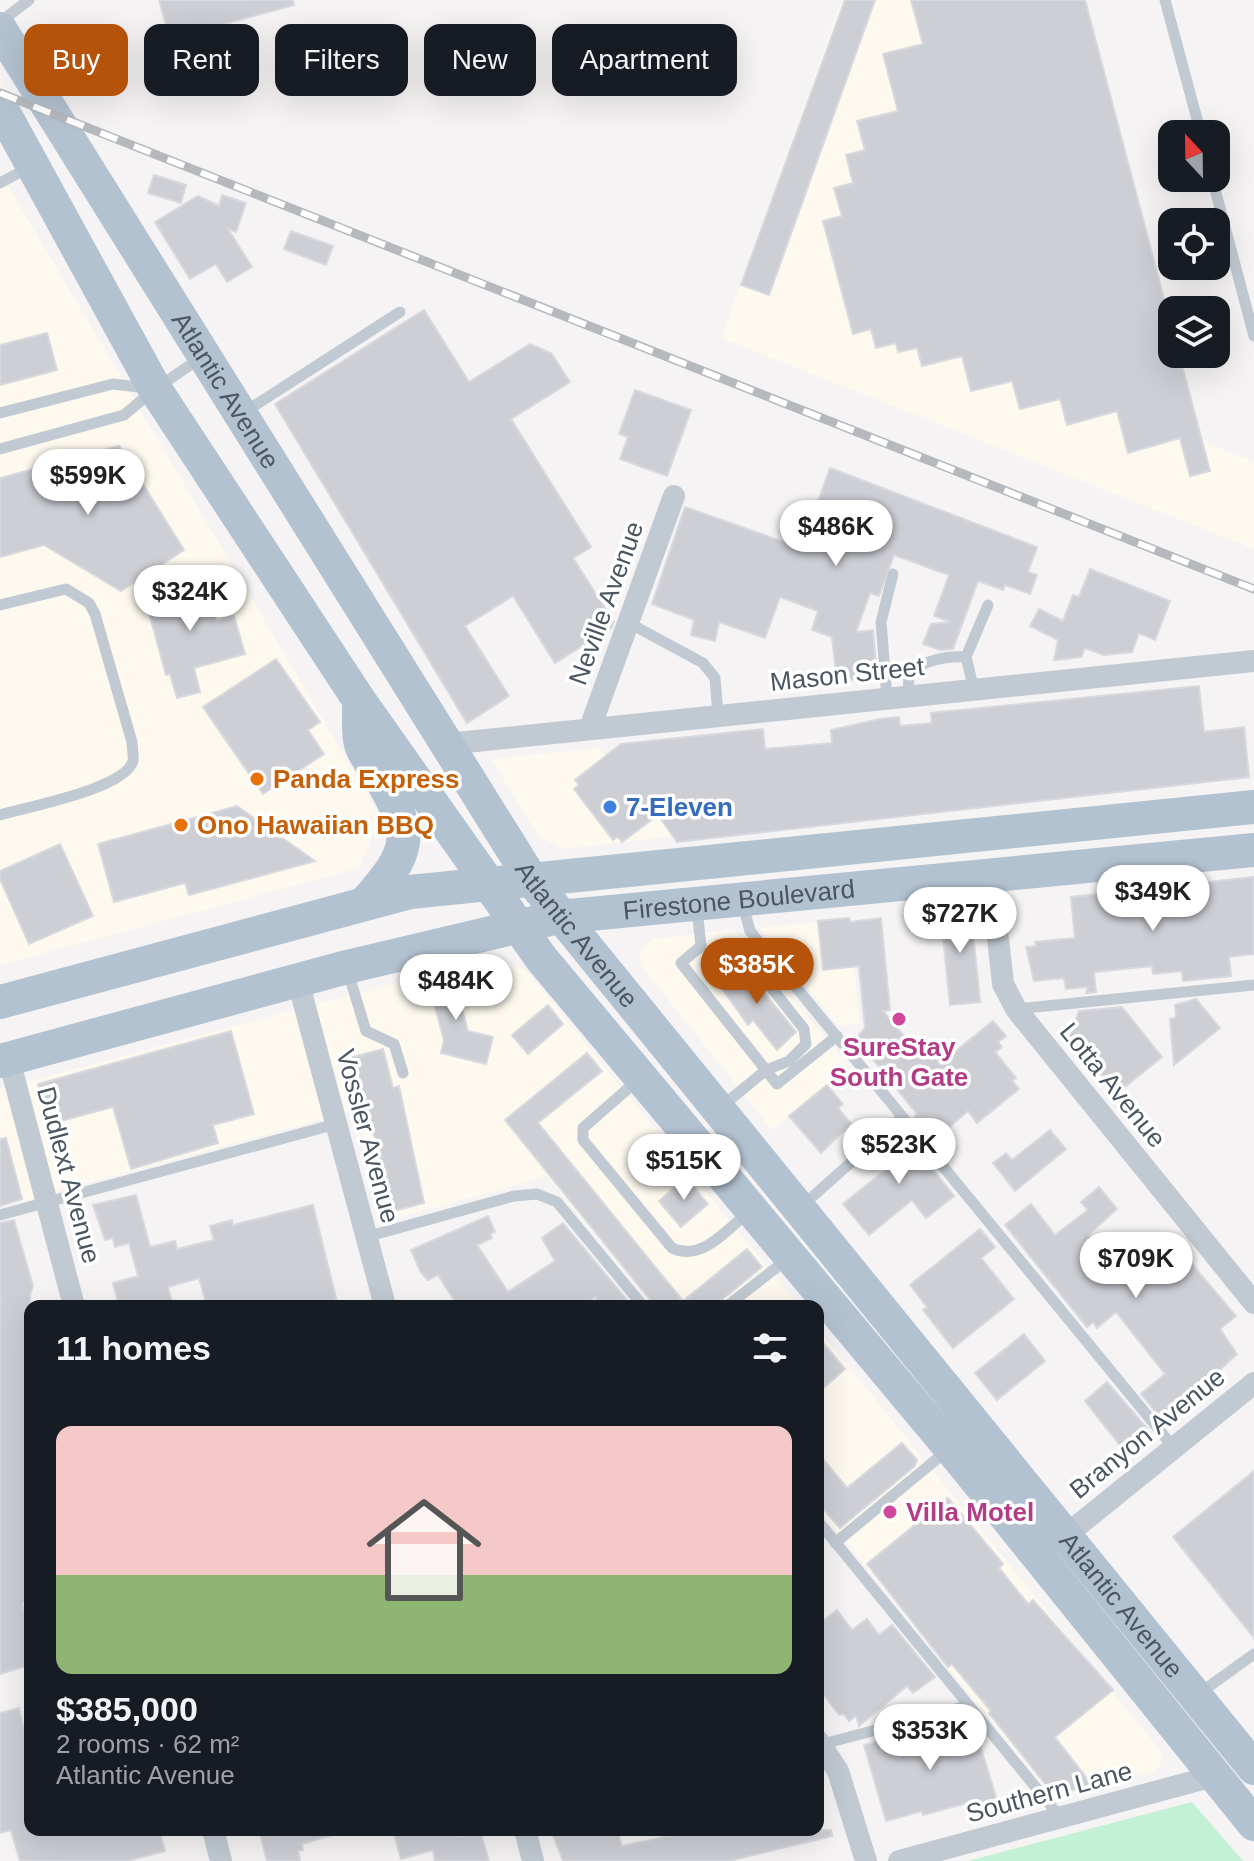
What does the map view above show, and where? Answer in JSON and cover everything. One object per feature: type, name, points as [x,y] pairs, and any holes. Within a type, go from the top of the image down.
[{"type":"main road","name":"Atlantic Avenue","points":[[0,29],[531,879],[1254,1768]]},
{"type":"main road","name":"Atlantic Avenue","points":[[0,106],[155,389],[359,700],[490,882],[518,926],[639,1078],[950,1448],[1254,1824]]},
{"type":"main road","points":[[359,700],[361,745],[399,809],[404,827],[403,849],[395,865],[365,903]]},
{"type":"main road","name":"Firestone Boulevard","points":[[0,1002],[365,903],[490,882],[1254,807]]},
{"type":"main road","points":[[991,875],[1021,850],[1079,843],[1126,821]]},
{"type":"main road","name":"Firestone Boulevard","points":[[4,1060],[347,967],[559,917],[1254,850]]},
{"type":"street","name":"Neville Avenue","points":[[590,728],[674,496]]},
{"type":"street","name":"Mason Street","points":[[447,744],[1254,661]]},
{"type":"street","name":"Lotta Avenue","points":[[991,875],[1003,984],[1016,1009],[1254,1303]]},
{"type":"street","name":"Vossler Avenue","points":[[298,981],[383,1300]]},
{"type":"street","name":"Dudlext Avenue","points":[[4,1060],[47,1202],[72,1300]]},
{"type":"street","name":"Branyon Avenue","points":[[1039,1557],[1254,1383]]},
{"type":"street","points":[[824,1750],[838,1771],[866,1861]]},
{"type":"street","name":"Southern Lane","points":[[899,1861],[1214,1776]]},
{"type":"street","points":[[215,1836],[221,1861]]},
{"type":"street","points":[[527,1836],[533,1861]]},
{"type":"lane","points":[[0,23],[29,0]]},
{"type":"lane","points":[[1165,0],[1197,120]]},
{"type":"lane","points":[[0,183],[32,166]]},
{"type":"lane","points":[[1216,192],[1254,336]]},
{"type":"lane","points":[[239,415],[400,312]]},
{"type":"lane","points":[[0,449],[124,415],[155,389],[203,357]]},
{"type":"lane","points":[[0,413],[113,384],[155,389]]},
{"type":"lane","points":[[893,574],[881,622],[898,697]]},
{"type":"lane","points":[[0,605],[66,589],[89,603],[95,614],[132,742],[133,761],[124,775],[107,784],[0,815]]},
{"type":"lane","points":[[974,690],[966,657],[988,605]]},
{"type":"lane","points":[[629,623],[703,663],[715,678],[718,715]]},
{"type":"lane","points":[[898,697],[915,669],[928,662],[966,657]]},
{"type":"lane","points":[[742,900],[750,931],[1174,1448]]},
{"type":"lane","points":[[697,904],[701,946],[681,963],[777,1084],[837,1036]]},
{"type":"lane","points":[[717,1111],[766,1070],[789,1061],[803,1048],[807,1038],[804,1029],[766,981],[763,946]]},
{"type":"lane","points":[[347,967],[366,1031],[394,1044],[403,1073]]},
{"type":"lane","points":[[1016,1009],[1254,985]]},
{"type":"lane","points":[[639,1078],[583,1128],[583,1140],[672,1248],[685,1254],[697,1253],[750,1211]]},
{"type":"lane","points":[[799,1209],[902,1117]]},
{"type":"lane","points":[[0,1215],[336,1124]]},
{"type":"lane","points":[[366,1237],[514,1196],[537,1194],[557,1202],[638,1300]]},
{"type":"lane","points":[[735,1300],[790,1257]]},
{"type":"lane","points":[[835,1543],[950,1448]]},
{"type":"lane","points":[[824,1529],[1061,1818]]},
{"type":"lane","points":[[1196,1696],[1254,1654]]},
{"type":"lane","points":[[824,1742],[967,1706]]},
{"type":"shaded area","points":[[842,0],[1085,0],[1163,296],[1158,296],[1158,368],[1177,368],[1202,441],[1254,462],[1254,549],[721,338]]},
{"type":"shaded area","points":[[0,172],[380,816],[360,868],[0,965]]},
{"type":"shaded area","points":[[599,748],[676,836],[565,849],[539,837],[491,759]]},
{"type":"shaded area","points":[[849,918],[860,1024],[838,1026],[759,928]]},
{"type":"shaded area","points":[[734,929],[849,1066],[772,1130],[640,964],[641,949],[653,939]]},
{"type":"shaded area","points":[[491,957],[527,971],[794,1300],[648,1300],[547,1176],[387,1221],[356,1110],[0,1207],[0,1089]]},
{"type":"shaded area","points":[[824,1336],[1161,1751],[1161,1764],[1156,1771],[1054,1798],[824,1515]]},
{"type":"green space","points":[[1192,1802],[1243,1861],[968,1861]]},
{"type":"water","points":[[646,1139],[677,1177],[665,1187],[634,1149]]},
{"type":"building","points":[[159,0],[293,0],[294,5],[225,24],[166,24]]},
{"type":"building","points":[[845,0],[875,0],[769,295],[741,285]]},
{"type":"building","points":[[911,0],[1085,0],[1163,296],[1158,296],[1158,368],[1183,368],[1210,471],[1190,476],[1180,438],[1128,453],[1117,411],[1067,425],[1060,399],[1020,409],[1012,381],[971,391],[962,356],[922,366],[917,348],[898,352],[896,343],[876,348],[871,329],[853,334],[823,221],[842,216],[834,188],[853,183],[846,155],[865,150],[857,121],[898,111],[883,54],[923,44]]},
{"type":"building","points":[[154,175],[186,185],[181,203],[148,193]]},
{"type":"building","points":[[222,195],[246,203],[236,232],[228,229],[252,267],[227,282],[216,264],[190,279],[155,222],[198,196],[219,206]]},
{"type":"building","points":[[291,231],[333,246],[326,265],[284,249]]},
{"type":"building","points":[[424,310],[469,382],[530,344],[551,353],[570,382],[511,419],[591,547],[573,558],[614,622],[611,628],[555,663],[513,596],[465,626],[509,696],[467,723],[275,404]]},
{"type":"building","points":[[47,333],[57,370],[0,385],[0,345]]},
{"type":"building","points":[[635,390],[691,410],[667,476],[620,459],[628,437],[619,434]]},
{"type":"building","points":[[119,446],[184,550],[121,591],[44,545],[0,557],[0,478]]},
{"type":"building","points":[[830,468],[1037,547],[1028,572],[1037,575],[1030,594],[1005,585],[1003,590],[978,581],[953,649],[940,650],[923,644],[931,624],[951,622],[934,616],[949,575],[894,555],[879,596],[870,593],[856,632],[873,630],[877,677],[837,681],[832,637],[812,630],[818,611],[780,597],[765,638],[719,622],[715,641],[691,635],[694,620],[652,604],[685,507],[801,548]]},
{"type":"building","points":[[1090,569],[1170,601],[1155,640],[1139,633],[1132,652],[1104,655],[1085,648],[1081,657],[1054,660],[1058,640],[1030,626],[1039,609],[1063,621],[1073,595],[1079,597]]},
{"type":"building","points":[[204,578],[216,621],[234,616],[245,654],[194,668],[200,692],[177,698],[170,674],[166,675],[144,594]]},
{"type":"building","points":[[276,659],[320,722],[308,730],[324,754],[263,794],[203,707]]},
{"type":"building","points":[[1199,686],[1204,732],[1244,727],[1249,777],[677,842],[658,815],[622,842],[618,837],[613,840],[574,789],[579,785],[575,780],[621,744],[763,729],[765,749],[832,743],[831,730],[880,719],[899,717],[900,726],[932,723],[931,713]]},
{"type":"building","points":[[237,806],[315,861],[189,895],[185,883],[114,902],[98,844]]},
{"type":"building","points":[[60,844],[93,916],[29,944],[0,879],[0,871]]},
{"type":"building","points":[[1254,877],[1254,954],[1229,957],[1231,976],[1183,981],[1182,971],[1153,974],[1152,966],[1094,972],[1096,992],[1086,993],[1088,987],[1066,989],[1064,978],[1034,981],[1026,947],[1036,946],[1035,942],[1075,938],[1071,897]]},
{"type":"building","points":[[964,906],[975,920],[972,922],[980,1002],[950,1005],[940,908]]},
{"type":"building","points":[[849,918],[850,922],[881,918],[890,1010],[883,1011],[918,1053],[926,1046],[940,1064],[993,1021],[1006,1036],[998,1042],[1002,1047],[995,1052],[1016,1078],[1012,1081],[1019,1089],[977,1123],[968,1111],[933,1141],[914,1117],[917,1114],[856,1038],[865,1028],[859,966],[823,970],[818,921]]},
{"type":"building","points":[[747,964],[757,976],[759,986],[796,1032],[777,1050],[753,1020],[748,1025],[720,986]]},
{"type":"building","points":[[451,971],[468,1031],[493,1037],[486,1064],[441,1053],[444,1040],[427,977]]},
{"type":"building","points":[[1196,999],[1220,1028],[1174,1065],[1170,1019],[1176,1018],[1175,1005]]},
{"type":"building","points":[[548,1005],[563,1024],[528,1054],[512,1035]]},
{"type":"building","points":[[1122,1007],[1162,1057],[1117,1093],[1070,1036],[1079,1011]]},
{"type":"building","points":[[231,1031],[254,1114],[213,1125],[218,1143],[131,1169],[113,1107],[49,1124],[38,1084]]},
{"type":"building","points":[[383,1049],[393,1088],[399,1086],[424,1203],[394,1211],[353,1057]]},
{"type":"building","points":[[587,1053],[602,1071],[538,1123],[682,1300],[650,1300],[505,1120]]},
{"type":"building","points":[[827,1085],[843,1104],[838,1108],[851,1124],[821,1153],[789,1116]]},
{"type":"building","points":[[901,1129],[954,1196],[926,1218],[912,1200],[869,1235],[843,1204],[889,1167],[877,1151]]},
{"type":"building","points":[[1050,1130],[1066,1149],[1015,1191],[993,1163],[1006,1153],[1012,1160]]},
{"type":"building","points":[[6,1138],[22,1199],[0,1206],[0,1139]]},
{"type":"building","points":[[686,1178],[708,1204],[681,1227],[659,1201]]},
{"type":"building","points":[[1099,1187],[1117,1209],[1088,1235],[1118,1273],[1150,1247],[1169,1270],[1186,1257],[1236,1316],[1220,1329],[1237,1354],[1164,1422],[1141,1394],[1165,1374],[1116,1312],[1097,1328],[1093,1322],[1087,1327],[1005,1225],[1031,1204],[1055,1235],[1088,1210],[1081,1202]]},
{"type":"building","points":[[136,1195],[150,1247],[175,1241],[177,1249],[214,1240],[210,1226],[232,1220],[233,1225],[313,1205],[337,1300],[205,1300],[199,1278],[168,1287],[171,1300],[117,1300],[113,1283],[138,1276],[129,1243],[115,1247],[113,1238],[105,1240],[93,1205]]},
{"type":"building","points":[[488,1216],[495,1232],[490,1234],[492,1238],[477,1245],[508,1292],[555,1261],[542,1238],[563,1223],[626,1299],[454,1300],[438,1275],[428,1280],[421,1273],[411,1250]]},
{"type":"building","points":[[14,1220],[33,1286],[30,1300],[24,1300],[24,1667],[0,1674],[0,1223]]},
{"type":"building","points":[[980,1229],[995,1247],[981,1258],[1014,1299],[953,1348],[923,1310],[927,1307],[910,1285]]},
{"type":"building","points":[[747,1249],[762,1267],[721,1300],[684,1300]]},
{"type":"building","points":[[1024,1334],[1045,1361],[997,1400],[975,1373]]},
{"type":"building","points":[[824,1344],[845,1369],[824,1388]]},
{"type":"building","points":[[1107,1382],[1151,1433],[1127,1454],[1085,1401]]},
{"type":"building","points":[[902,1443],[917,1460],[915,1466],[840,1528],[824,1510],[824,1460],[847,1488]]},
{"type":"building","points":[[1254,1471],[1254,1638],[1173,1537]]},
{"type":"building","points":[[948,1498],[1003,1564],[999,1568],[1028,1604],[1033,1600],[1113,1690],[1055,1737],[1092,1785],[1054,1795],[989,1713],[991,1711],[952,1664],[948,1667],[867,1564]]},
{"type":"building","points":[[837,1610],[852,1630],[867,1619],[879,1635],[892,1625],[935,1677],[913,1693],[907,1686],[859,1726],[856,1716],[849,1721],[844,1714],[839,1715],[824,1695],[824,1620]]},
{"type":"building","points":[[19,1708],[24,1729],[24,1836],[161,1836],[165,1851],[127,1861],[20,1861],[11,1830],[0,1833],[0,1713]]},
{"type":"building","points":[[974,1726],[997,1800],[973,1807],[971,1802],[923,1815],[922,1811],[886,1821],[864,1745],[933,1728],[936,1736]]},
{"type":"building","points":[[824,1830],[831,1830],[832,1836],[729,1861],[563,1861],[553,1836],[619,1836],[622,1846],[669,1836],[824,1836]]},
{"type":"building","points":[[261,1836],[329,1836],[302,1844],[303,1850],[298,1851],[300,1861],[267,1861]]},
{"type":"building","points":[[395,1836],[482,1836],[489,1861],[435,1861],[433,1850],[401,1859]]},
{"type":"railway","points":[[0,93],[1254,589]]},
{"type":"place","name":"Panda Express","points":[[257,779]]},
{"type":"place","name":"7-Eleven","points":[[610,807]]},
{"type":"place","name":"Ono Hawaiian BBQ","points":[[181,825]]},
{"type":"place","name":"SureStay South Gate","points":[[899,1019]]},
{"type":"place","name":"Villa Motel","points":[[890,1512]]}]
